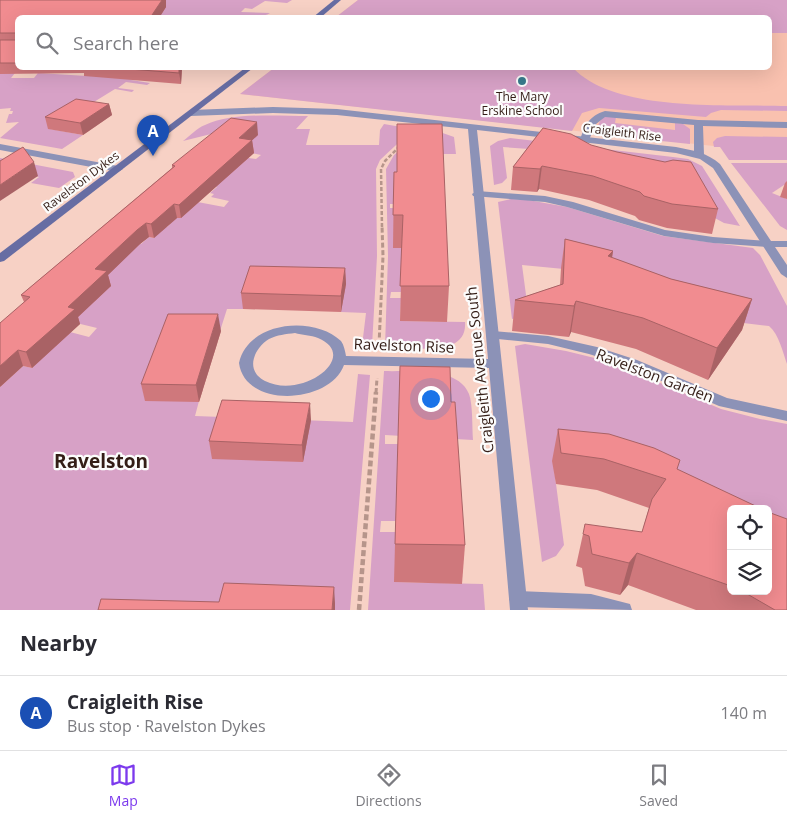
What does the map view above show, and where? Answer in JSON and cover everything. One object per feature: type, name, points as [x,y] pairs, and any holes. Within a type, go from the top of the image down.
[{"type":"street","points":[[319,15],[338,0]]},
{"type":"street","name":"Ravelston Dykes","points":[[0,259],[246,70]]},
{"type":"street","name":"Craigleith Rise","points":[[191,113],[273,110],[323,111],[584,140],[699,155],[718,166],[769,244]]},
{"type":"street","points":[[584,140],[595,117],[605,114],[698,122],[787,125]]},
{"type":"street","points":[[698,122],[699,155]]},
{"type":"street","name":"Craigleith Avenue South","points":[[472,127],[518,605]]},
{"type":"street","points":[[0,147],[118,169]]},
{"type":"street","points":[[477,194],[544,199],[569,204],[664,233],[713,240],[787,244]]},
{"type":"street","points":[[769,244],[787,274]]},
{"type":"street","name":"Ravelston Rise","points":[[295,329],[310,330],[323,334],[333,341],[339,350],[341,360],[337,370],[327,379],[314,386],[299,390],[282,391],[255,381],[247,373],[245,362],[248,352],[255,343],[273,333],[295,329]]},
{"type":"street","name":"Ravelston Garden","points":[[493,335],[548,340],[599,352],[632,363],[724,402],[787,416]]},
{"type":"street","name":"Ravelston Rise","points":[[341,360],[496,364]]},
{"type":"street","points":[[518,605],[591,602],[623,610]]},
{"type":"shaded area","points":[[67,0],[292,0],[287,3],[265,1],[252,9],[245,8],[241,12],[270,13],[266,15],[26,15]]},
{"type":"shaded area","name":"The Mary Erskine School","points":[[358,0],[787,0],[787,154],[240,94],[271,70],[772,70],[772,15],[339,15]]},
{"type":"shaded area","points":[[358,0],[787,0],[787,33],[772,33],[772,15],[339,15]]},
{"type":"shaded area","points":[[0,66],[15,73],[11,78],[34,78],[38,73],[87,76],[138,75],[131,80],[150,83],[147,85],[126,82],[118,88],[134,90],[132,92],[115,89],[50,129],[83,135],[62,149],[0,138],[19,122],[6,123],[9,114],[12,114],[13,111],[10,111],[11,108],[0,109]]},
{"type":"shaded area","points":[[271,70],[576,70],[592,82],[616,93],[644,99],[705,105],[787,106],[787,111],[721,110],[711,113],[706,117],[599,108],[582,113],[572,131],[240,94]]},
{"type":"shaded area","points":[[242,116],[308,116],[296,129],[310,129],[306,145],[379,145],[380,130],[384,124],[407,128],[410,132],[380,160],[376,169],[377,256],[372,346],[362,346],[366,313],[341,312],[345,284],[243,309],[227,309],[220,331],[145,400],[199,401],[195,416],[353,422],[358,374],[370,375],[350,610],[0,610],[0,387],[23,366],[32,368],[44,356],[51,327],[89,337],[97,328],[64,320],[94,282],[138,243],[141,244],[149,237],[154,238],[162,226],[167,227],[175,219],[187,200],[224,207],[229,201],[211,197],[214,194],[210,193],[217,187],[207,185],[241,157],[256,159],[261,155],[246,152],[211,134],[183,141],[202,126],[228,118]]},
{"type":"shaded area","points":[[604,117],[616,117],[615,123],[675,130],[675,123],[683,124],[690,129],[690,144],[595,134],[600,121]]},
{"type":"shaded area","points":[[437,131],[454,137],[456,154],[406,154],[400,204],[390,204],[390,208],[400,208],[393,248],[403,248],[401,292],[391,292],[390,298],[401,298],[400,321],[465,322],[463,334],[457,342],[435,348],[385,347],[388,256],[386,169],[394,155],[418,134]]},
{"type":"shaded area","points":[[725,136],[787,137],[787,160],[729,160],[720,147],[714,147],[713,142],[717,138]]},
{"type":"shaded area","points":[[510,138],[688,159],[702,166],[740,226],[724,223],[713,217],[529,149],[503,147],[507,178],[502,183],[494,185],[490,146],[498,141]]},
{"type":"shaded area","points":[[0,158],[73,172],[75,177],[59,188],[31,183],[39,177],[4,170],[0,173]]},
{"type":"shaded area","points":[[731,163],[787,163],[787,186],[784,185],[772,193],[787,199],[787,230],[780,226]]},
{"type":"shaded area","points":[[511,199],[567,207],[663,236],[753,248],[760,255],[787,306],[787,364],[778,339],[769,326],[735,322],[564,269],[522,265],[528,310],[512,319],[498,202]]},
{"type":"shaded area","points":[[525,344],[566,351],[611,362],[721,409],[787,424],[787,555],[772,550],[772,505],[727,505],[727,508],[553,461],[564,545],[556,556],[542,562],[515,346]]},
{"type":"shaded area","points":[[384,371],[431,372],[454,379],[463,385],[469,394],[472,416],[473,440],[385,435],[385,444],[399,444],[397,521],[381,521],[380,532],[396,532],[395,582],[483,584],[485,610],[368,610]]},
{"type":"building","points":[[0,0],[162,0],[152,15],[15,15],[15,33],[0,33]]},
{"type":"building","points":[[0,40],[15,40],[15,63],[0,63]]},
{"type":"building","points":[[142,70],[179,70],[179,73]]},
{"type":"building","points":[[76,99],[109,104],[80,123],[45,117]]},
{"type":"building","points":[[231,118],[257,122],[239,138],[252,140],[179,205],[174,204],[151,224],[146,223],[137,230],[95,269],[107,271],[68,307],[75,309],[26,352],[18,350],[0,366],[0,323],[30,297],[21,295],[175,166],[172,165]]},
{"type":"building","points":[[397,124],[442,124],[449,286],[400,286],[403,215],[393,215],[394,172],[397,172]]},
{"type":"building","points":[[543,128],[571,134],[591,145],[617,152],[665,162],[673,160],[691,162],[718,209],[672,204],[644,196],[640,192],[593,176],[542,166],[540,169],[513,167]]},
{"type":"building","points":[[23,147],[34,162],[0,185],[0,161]]},
{"type":"building","points":[[565,239],[613,251],[608,256],[671,279],[752,299],[717,348],[643,318],[576,301],[574,306],[515,300],[563,284]]},
{"type":"building","points":[[250,266],[345,268],[341,296],[241,293]]},
{"type":"building","points":[[168,314],[218,314],[196,385],[141,384]]},
{"type":"building","points":[[400,366],[450,367],[451,402],[455,402],[465,545],[395,544]]},
{"type":"building","points":[[222,400],[310,403],[302,445],[209,441]]},
{"type":"building","points":[[558,429],[609,434],[654,448],[680,460],[677,469],[754,505],[727,505],[727,585],[637,553],[629,563],[592,554],[589,536],[583,534],[585,524],[642,532],[652,499],[666,479],[604,459],[561,453]]},
{"type":"building","points":[[772,513],[787,519],[787,610],[775,610],[749,595],[772,595]]},
{"type":"building","points":[[224,583],[334,587],[332,610],[98,610],[101,599],[219,602]]},
{"type":"place","name":"The Mary Erskine School","points":[[522,81]]},
{"type":"place","name":"Craigleith Rise","points":[[153,156]]},
{"type":"district","name":"Ravelston","points":[[101,461]]}]
